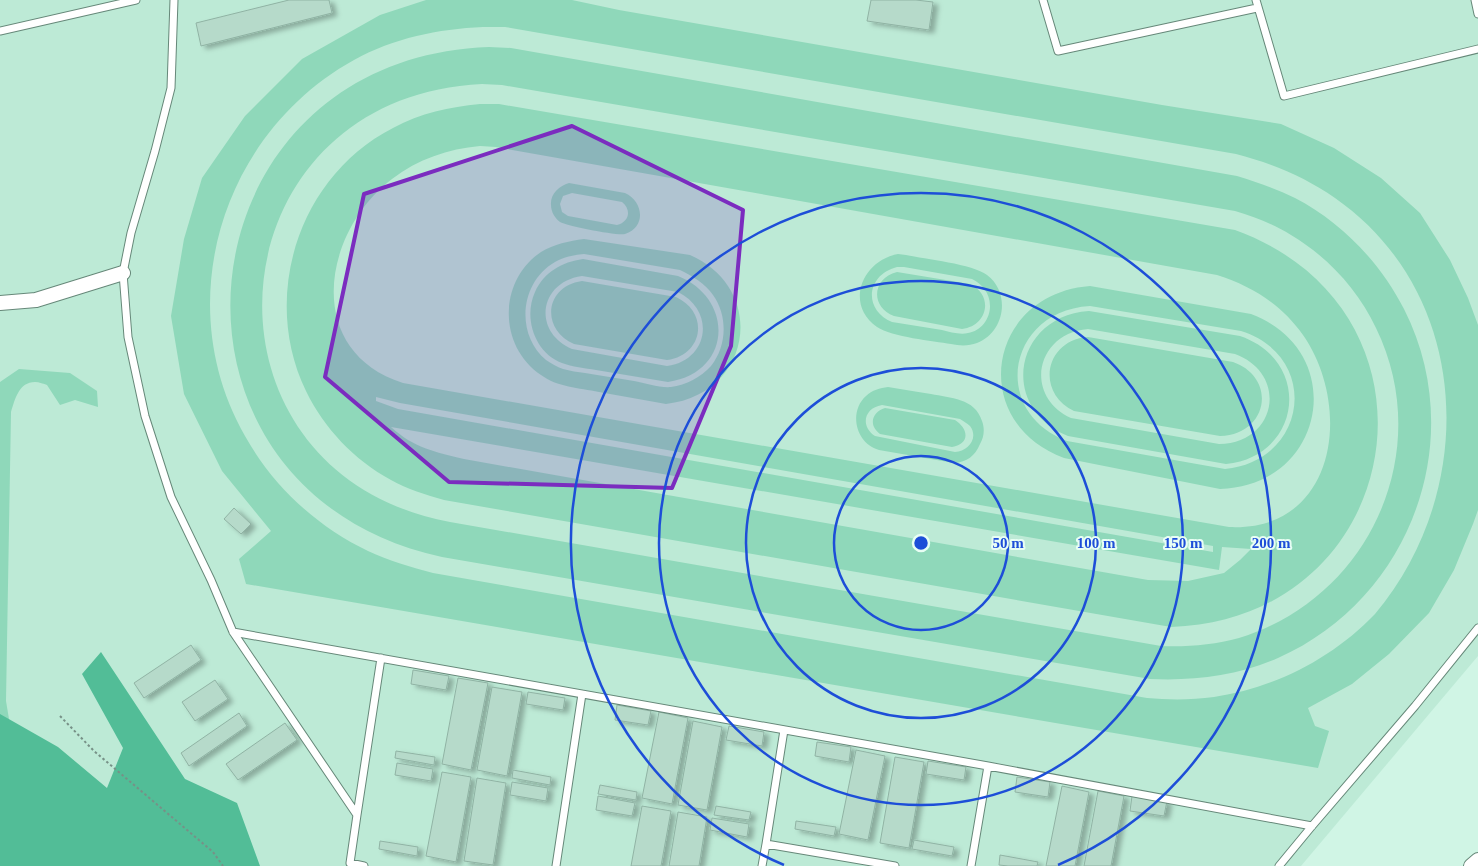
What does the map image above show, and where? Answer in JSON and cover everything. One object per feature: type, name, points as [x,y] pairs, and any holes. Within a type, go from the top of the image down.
[{"type":"street","points":[[0,303],[36,300],[123,273]]},
{"type":"street","points":[[1472,866],[1478,860]]},
{"type":"lane","points":[[0,31],[136,0]]},
{"type":"lane","points":[[174,0],[171,88],[131,233],[123,273],[128,337],[145,416],[170,496],[211,580],[232,632],[357,815]]},
{"type":"lane","points":[[1043,0],[1058,51],[1257,8]]},
{"type":"lane","points":[[1256,0],[1284,96],[1478,49]]},
{"type":"lane","points":[[1475,0],[1478,14]]},
{"type":"lane","points":[[1279,866],[1415,706],[1478,628]]},
{"type":"lane","points":[[232,632],[988,766],[1312,826]]},
{"type":"lane","points":[[364,866],[350,863],[381,658]]},
{"type":"lane","points":[[556,866],[582,694]]},
{"type":"lane","points":[[762,866],[784,730]]},
{"type":"lane","points":[[971,866],[988,766]]},
{"type":"lane","points":[[766,844],[895,866]]},
{"type":"path","points":[[60,716],[94,751],[213,852],[223,866]]},
{"type":"highlighted area","points":[[572,126],[743,210],[731,346],[672,488],[449,482],[325,377],[364,194]]},
{"type":"shaded area","points":[[0,0],[1478,0],[1478,656],[1301,866],[75,866],[0,750]]},
{"type":"shaded area","points":[[426,0],[572,0],[619,10],[1162,105],[1281,124],[1334,148],[1381,178],[1420,213],[1450,260],[1478,325],[1478,510],[1454,570],[1429,613],[1389,654],[1352,684],[1308,708],[1315,726],[1329,731],[1318,768],[246,584],[239,559],[271,531],[222,471],[184,394],[171,316],[184,239],[202,178],[245,116],[302,59],[380,15]],"holes":[[[505,27],[1236,154],[1287,172],[1324,190],[1381,239],[1414,287],[1436,340],[1446,397],[1444,454],[1432,511],[1409,565],[1375,614],[1359,630],[1302,669],[1237,693],[1206,698],[1172,699],[1147,698],[433,573],[384,558],[349,541],[314,517],[269,472],[245,436],[222,385],[211,331],[211,278],[222,226],[241,176],[271,131],[308,92],[354,60],[401,40],[449,30]]]},
{"type":"shaded area","points":[[489,47],[511,48],[1237,176],[1281,192],[1295,198],[1328,219],[1358,245],[1383,275],[1404,309],[1423,359],[1431,410],[1428,461],[1416,510],[1394,556],[1363,597],[1324,631],[1278,658],[1263,664],[1215,676],[1183,679],[1150,679],[442,557],[342,516],[275,451],[238,369],[232,281],[254,196],[305,122],[384,69]],"holes":[[[482,84],[502,85],[1235,211],[1277,227],[1317,253],[1351,288],[1376,328],[1393,375],[1398,423],[1394,470],[1379,514],[1356,555],[1324,590],[1285,618],[1239,638],[1200,645],[1161,646],[450,522],[363,489],[303,434],[270,365],[263,289],[281,215],[324,151],[391,105]]]},
{"type":"shaded area","points":[[499,104],[1235,230],[1306,270],[1352,325],[1375,389],[1375,456],[1354,519],[1312,573],[1251,611],[1171,627],[444,500],[391,480],[365,463],[341,442],[313,405],[293,354],[287,317],[289,279],[297,242],[312,207],[333,176],[360,149],[393,128],[414,118],[469,105]],"holes":[[[480,146],[496,147],[1217,275],[1242,285],[1265,298],[1286,315],[1303,335],[1319,364],[1328,396],[1330,429],[1325,460],[1313,487],[1293,509],[1265,523],[1229,527],[403,383],[371,367],[349,345],[337,318],[334,289],[338,258],[350,229],[368,202],[392,179],[412,166],[434,156],[445,152]],[[376,397],[400,403],[1213,546],[1213,552],[398,409],[376,401]],[[391,427],[1219,570],[1222,547],[1251,549],[1224,573],[1188,581],[1148,580],[464,459],[417,445]]]},
{"type":"shaded area","points":[[569,183],[625,193],[636,202],[639,208],[640,214],[637,226],[625,234],[612,234],[560,222],[555,217],[551,208],[551,201],[556,191]],"holes":[[[572,193],[622,202],[627,209],[628,215],[624,221],[617,225],[568,216],[562,212],[560,204],[563,196]]]},
{"type":"shaded area","points":[[584,239],[690,255],[715,271],[732,292],[740,315],[740,339],[732,362],[717,382],[695,396],[666,404],[561,385],[547,379],[527,363],[517,348],[511,331],[509,314],[511,296],[517,279],[527,264],[546,249]],"holes":[[[584,254],[680,270],[698,280],[713,295],[721,312],[724,331],[720,349],[711,366],[698,377],[688,382],[677,386],[662,387],[563,369],[546,360],[536,349],[529,337],[526,323],[529,295],[534,282],[543,271],[558,260]]]},
{"type":"shaded area","points":[[898,254],[906,255],[960,265],[987,275],[1000,292],[1002,302],[1002,312],[994,330],[977,343],[961,345],[902,336],[877,327],[867,318],[860,296],[867,274],[885,258]],"holes":[[[897,267],[976,281],[985,290],[990,301],[990,311],[984,324],[977,330],[965,334],[892,322],[883,317],[876,309],[873,301],[874,285],[879,277],[887,271]]]},
{"type":"shaded area","points":[[583,259],[678,276],[697,287],[709,301],[717,317],[718,334],[714,351],[705,365],[689,376],[668,382],[574,366],[553,358],[538,343],[534,334],[530,313],[532,302],[535,292],[543,279],[554,269],[575,260]],"holes":[[[582,276],[678,292],[690,300],[698,311],[702,322],[702,334],[699,345],[692,355],[681,362],[667,366],[572,349],[559,341],[551,331],[546,320],[546,308],[549,297],[568,280]]]},
{"type":"shaded area","points":[[897,272],[970,284],[983,295],[985,310],[978,322],[971,327],[962,329],[894,316],[886,312],[881,306],[877,293],[883,280]]},
{"type":"shaded area","points":[[582,281],[676,297],[687,304],[694,313],[698,323],[698,333],[695,342],[679,357],[667,360],[574,344],[563,337],[556,329],[551,309],[554,299],[560,291]]},
{"type":"shaded area","points":[[1090,286],[1251,314],[1282,332],[1303,357],[1313,385],[1312,414],[1302,442],[1283,466],[1256,482],[1220,489],[1064,458],[1033,441],[1013,417],[1002,390],[1002,362],[1011,334],[1029,311],[1055,294]],"holes":[[[1090,306],[1241,331],[1267,344],[1284,362],[1293,384],[1294,406],[1288,428],[1274,448],[1253,462],[1225,469],[1067,441],[1042,427],[1026,408],[1019,387],[1018,364],[1026,343],[1041,325],[1062,312]]]},
{"type":"shaded area","points":[[1089,311],[1240,336],[1263,348],[1279,365],[1288,385],[1289,406],[1283,427],[1271,444],[1251,457],[1226,464],[1068,436],[1046,423],[1031,405],[1024,385],[1024,365],[1031,345],[1044,329],[1064,317]],"holes":[[[1088,329],[1235,354],[1252,364],[1263,376],[1269,391],[1269,406],[1264,420],[1254,432],[1239,441],[1219,444],[1071,418],[1056,408],[1046,395],[1042,381],[1042,367],[1047,353],[1057,342],[1070,333]]]},
{"type":"shaded area","points":[[1088,337],[1233,362],[1247,370],[1257,380],[1261,392],[1261,405],[1257,416],[1249,426],[1236,433],[1220,436],[1074,411],[1062,402],[1054,392],[1050,380],[1050,368],[1054,357],[1062,347],[1073,340]]},
{"type":"shaded area","points":[[19,369],[70,373],[97,391],[98,407],[75,400],[60,405],[47,385],[35,382],[21,388],[11,412],[6,701],[13,743],[0,771],[0,382]]},
{"type":"shaded area","points":[[888,387],[961,400],[968,403],[979,413],[984,427],[984,433],[976,452],[967,460],[954,463],[871,447],[860,434],[857,427],[857,410],[868,394]],"holes":[[[882,405],[960,419],[970,426],[973,439],[964,449],[955,452],[875,436],[870,432],[866,423],[868,413]]]},
{"type":"shaded area","points":[[885,408],[955,420],[965,432],[965,440],[952,447],[880,434],[874,427],[873,419],[877,412]]},
{"type":"green space","points":[[101,652],[185,779],[237,803],[260,866],[0,866],[0,714],[58,747],[107,788],[123,748],[82,674]]},
{"type":"building","points":[[289,0],[329,0],[332,13],[201,46],[196,23]]},
{"type":"building","points":[[871,0],[933,2],[929,30],[867,21]]},
{"type":"building","points":[[234,508],[251,524],[241,534],[224,519]]},
{"type":"building","points":[[191,645],[201,660],[144,698],[134,683]]},
{"type":"building","points":[[413,670],[449,676],[446,690],[411,684]]},
{"type":"building","points":[[458,678],[488,683],[471,770],[442,764]]},
{"type":"building","points":[[215,680],[228,699],[195,721],[182,702]]},
{"type":"building","points":[[492,687],[522,692],[507,776],[477,770]]},
{"type":"building","points":[[528,692],[565,698],[563,710],[526,704]]},
{"type":"building","points":[[617,705],[651,711],[648,725],[615,720]]},
{"type":"building","points":[[659,712],[688,718],[672,804],[642,798]]},
{"type":"building","points":[[239,713],[247,726],[189,766],[181,753]]},
{"type":"building","points":[[693,721],[722,727],[707,810],[678,805]]},
{"type":"building","points":[[285,723],[297,740],[238,780],[226,764]]},
{"type":"building","points":[[729,726],[764,732],[762,746],[726,740]]},
{"type":"building","points":[[817,742],[851,747],[849,762],[815,756]]},
{"type":"building","points":[[856,750],[885,756],[868,840],[839,834]]},
{"type":"building","points":[[396,751],[435,757],[434,765],[395,758]]},
{"type":"building","points":[[895,757],[924,762],[909,848],[880,843]]},
{"type":"building","points":[[928,761],[966,767],[964,780],[926,774]]},
{"type":"building","points":[[397,763],[433,769],[431,781],[395,775]]},
{"type":"building","points":[[513,770],[551,777],[550,785],[512,778]]},
{"type":"building","points":[[442,772],[471,777],[456,862],[426,856]]},
{"type":"building","points":[[1017,777],[1050,782],[1048,797],[1015,792]]},
{"type":"building","points":[[477,778],[506,783],[493,865],[464,861]]},
{"type":"building","points":[[512,782],[548,788],[546,801],[510,795]]},
{"type":"building","points":[[600,785],[637,792],[636,800],[598,794]]},
{"type":"building","points":[[1062,786],[1089,792],[1075,866],[1046,866]]},
{"type":"building","points":[[1098,791],[1124,796],[1111,866],[1084,866]]},
{"type":"building","points":[[598,796],[635,803],[632,816],[596,810]]},
{"type":"building","points":[[1132,796],[1167,801],[1164,816],[1130,811]]},
{"type":"building","points":[[642,806],[671,811],[661,866],[631,866]]},
{"type":"building","points":[[716,806],[751,812],[749,820],[714,815]]},
{"type":"building","points":[[678,812],[707,817],[699,866],[669,866]]},
{"type":"building","points":[[712,818],[749,824],[747,837],[710,830]]},
{"type":"building","points":[[796,821],[836,827],[834,836],[795,829]]},
{"type":"building","points":[[914,840],[954,847],[952,856],[912,849]]},
{"type":"building","points":[[380,841],[418,847],[417,856],[379,849]]},
{"type":"building","points":[[1000,855],[1038,862],[1037,866],[999,865]]}]
